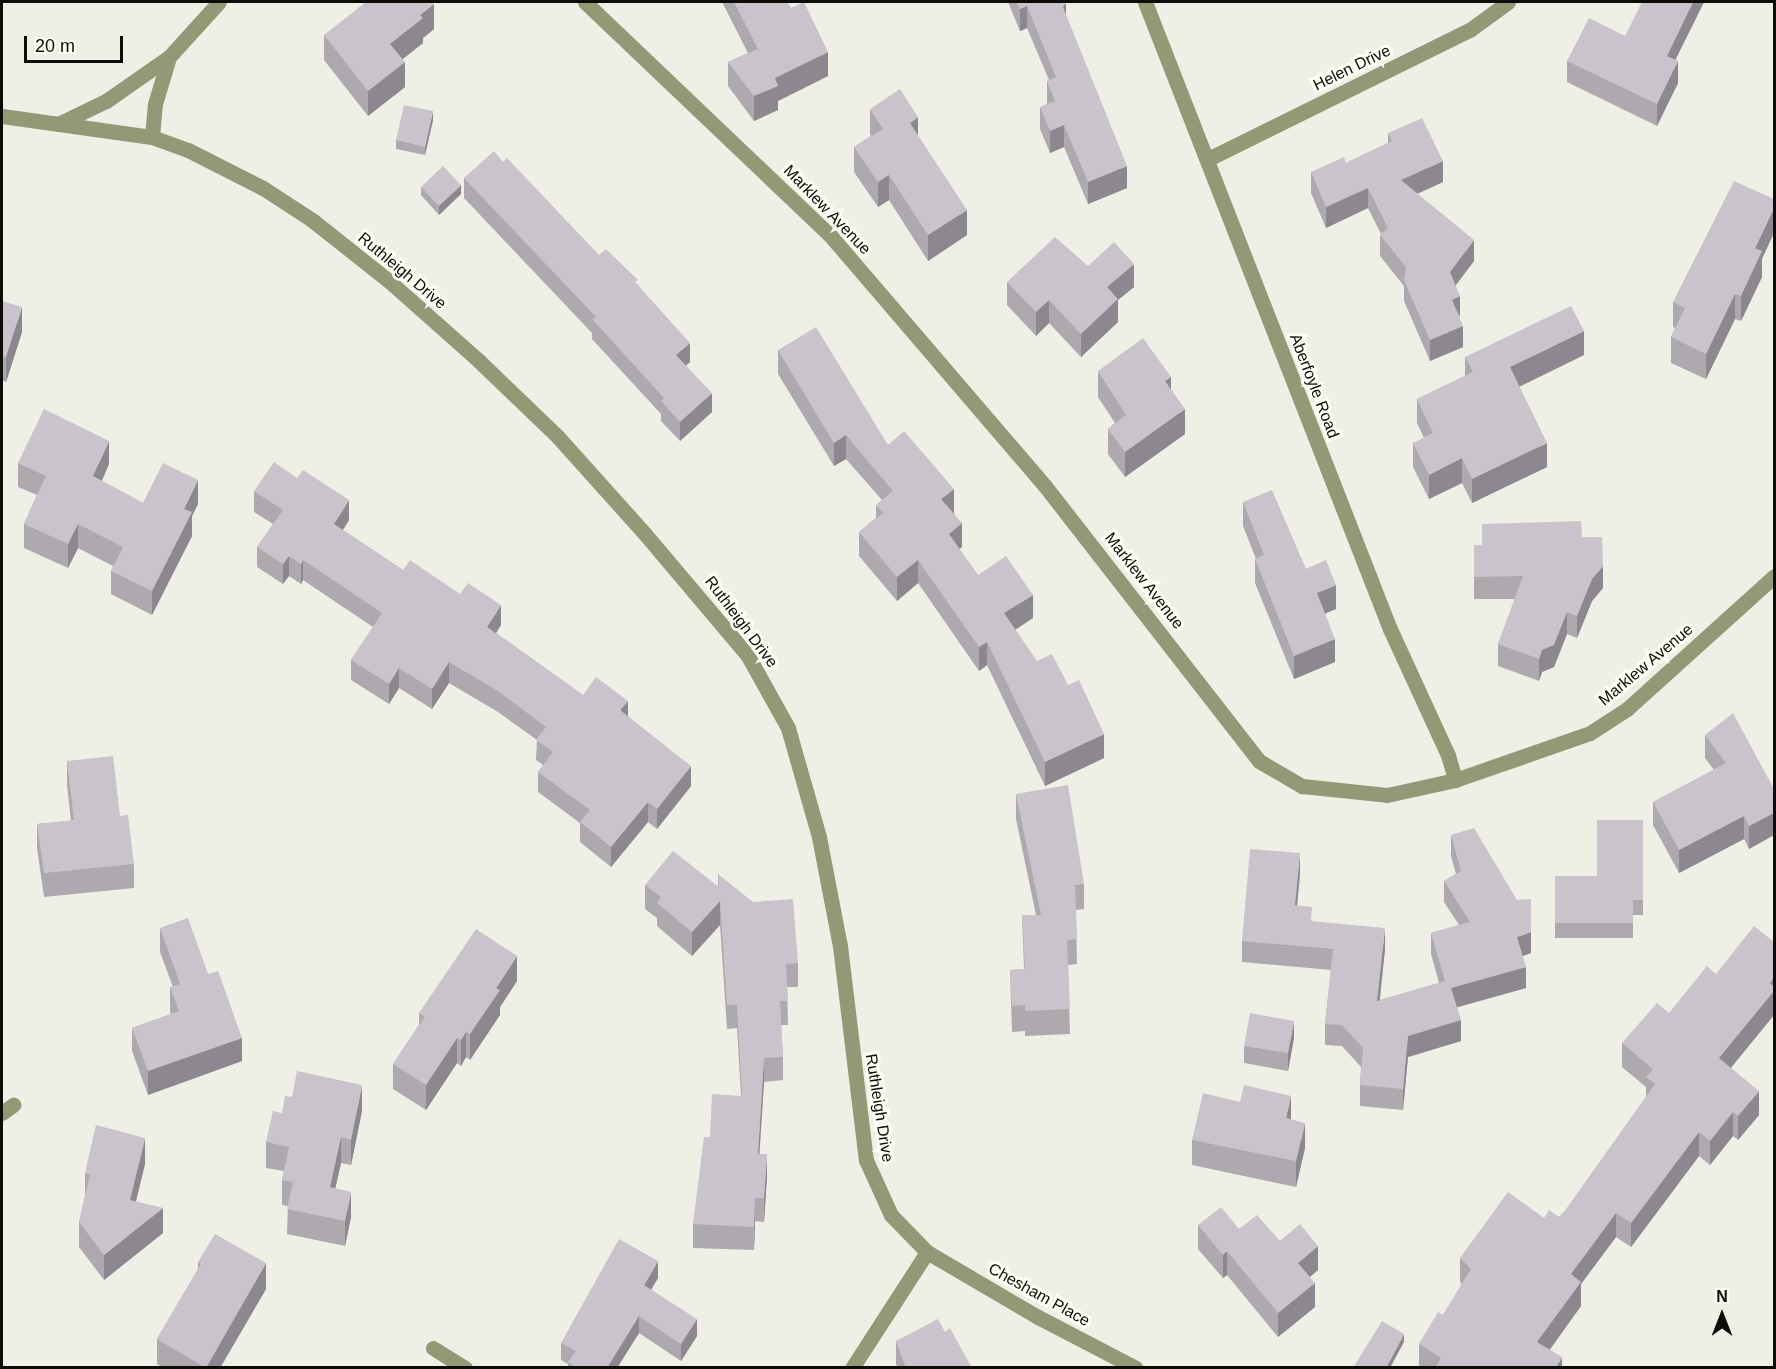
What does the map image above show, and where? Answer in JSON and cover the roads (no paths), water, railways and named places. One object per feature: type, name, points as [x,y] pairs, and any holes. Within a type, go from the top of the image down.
[{"type":"street","points":[[58,124],[106,101],[169,57],[219,2]]},
{"type":"street","name":"Marklew Avenue","points":[[585,2],[829,234],[1045,486],[1259,761],[1302,786],[1344,793],[1388,795],[1455,780],[1590,733],[1618,715],[1774,576]]},
{"type":"street","name":"Aberfoyle Road","points":[[1145,2],[1208,159],[1359,553],[1455,780]]},
{"type":"street","name":"Helen Drive","points":[[1208,159],[1471,29],[1508,2]]},
{"type":"street","points":[[152,137],[154,104],[169,57]]},
{"type":"street","name":"Ruthleigh Drive","points":[[2,116],[152,137],[188,150],[263,188],[312,220],[389,281],[558,437],[714,612],[748,656],[788,728],[819,837],[840,946],[866,1160],[891,1215],[927,1252]]},
{"type":"street","points":[[852,1368],[927,1252]]},
{"type":"street","name":"Chesham Place","points":[[927,1252],[1038,1317],[1136,1368]]},
{"type":"street","points":[[433,1348],[465,1368]]}]
